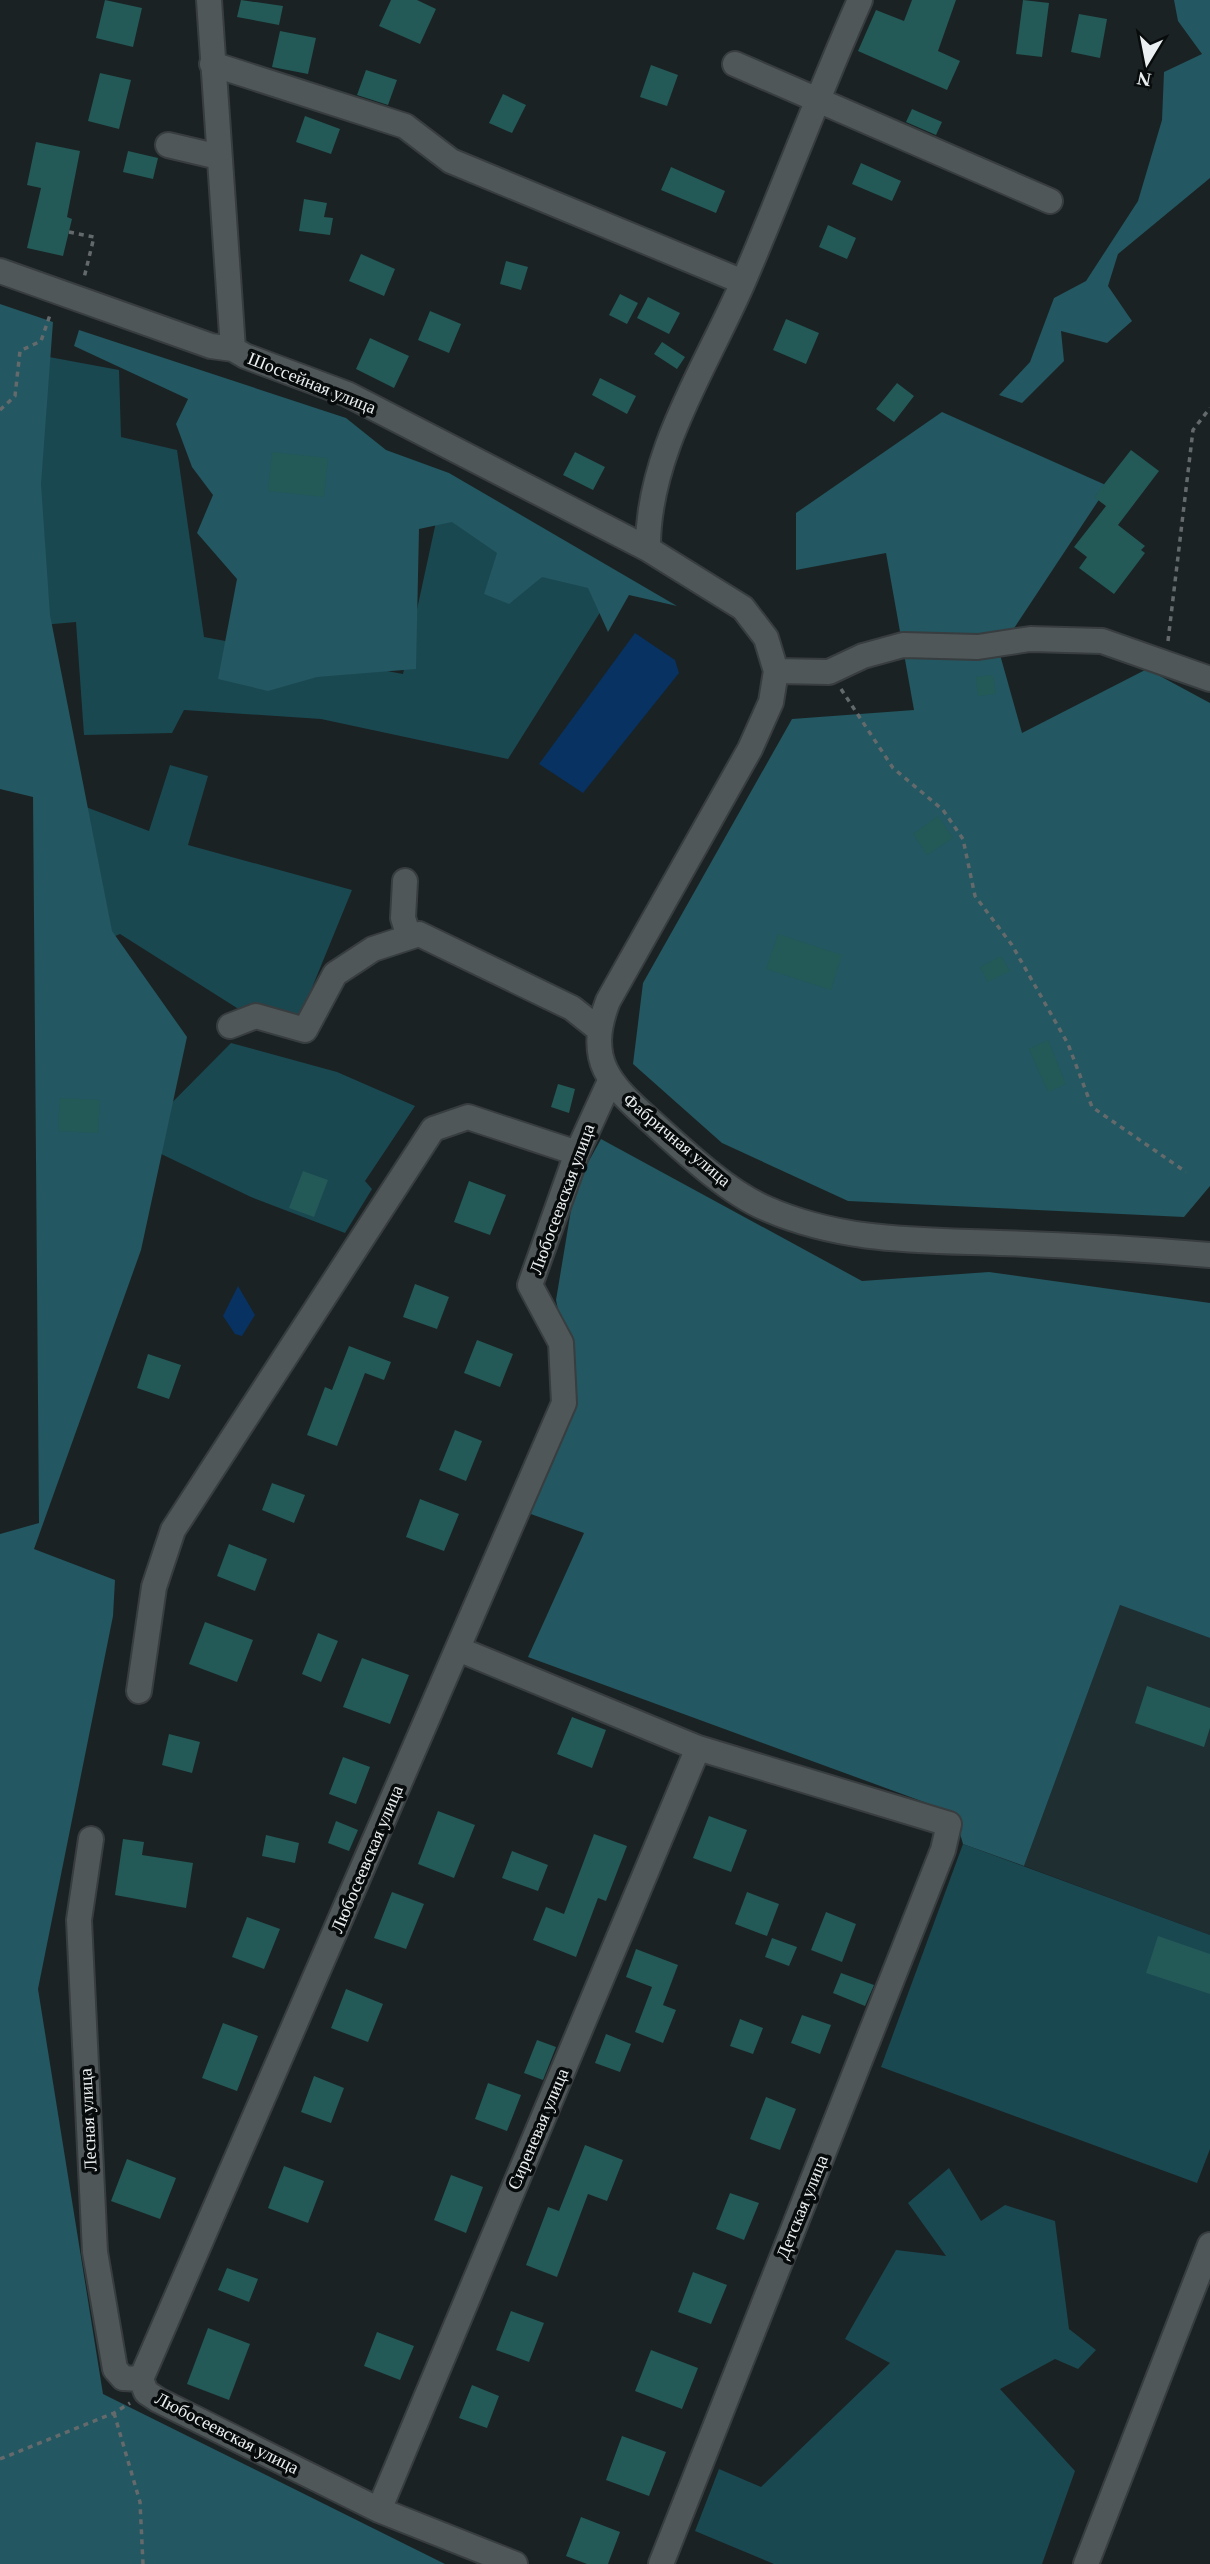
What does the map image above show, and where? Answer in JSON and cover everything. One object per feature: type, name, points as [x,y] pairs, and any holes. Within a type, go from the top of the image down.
[{"type":"street","points":[[209,0],[233,349]]},
{"type":"street","points":[[230,1026],[256,1016],[304,1030],[335,974],[373,949],[419,934],[572,1007],[597,1028],[608,1001],[750,749],[771,702],[776,671],[766,638],[743,608],[648,549],[648,514],[670,442],[699,372],[743,282],[860,0]]},
{"type":"street","points":[[212,64],[405,126],[452,161],[743,282]]},
{"type":"street","points":[[735,64],[1050,201]]},
{"type":"street","points":[[168,145],[219,157]]},
{"type":"street","name":"Шоссейная улица","points":[[0,271],[70,291],[211,346],[233,349],[245,356],[347,394],[648,549]]},
{"type":"street","points":[[776,671],[830,672],[863,656],[903,645],[978,647],[1030,639],[1102,641],[1210,679]]},
{"type":"street","points":[[405,881],[403,918],[409,937]]},
{"type":"street","name":"Фабричная улица","points":[[597,1028],[600,1052],[610,1081],[657,1127],[718,1177],[763,1207],[812,1226],[865,1238],[1125,1248],[1210,1255]]},
{"type":"street","name":"Любосеевская улица","points":[[515,2564],[379,2510],[158,2400],[144,2385],[564,1403],[561,1343],[530,1285],[577,1153],[610,1081]]},
{"type":"street","points":[[139,1691],[154,1587],[173,1530],[433,1129],[468,1117],[577,1153]]},
{"type":"street","points":[[458,1649],[698,1748]]},
{"type":"street","name":"Детская улица","points":[[661,2564],[943,1850],[948,1824],[698,1748]]},
{"type":"street","name":"Сиреневая улица","points":[[379,2510],[698,1748]]},
{"type":"street","name":"Лесная улица","points":[[91,1839],[79,1920],[95,2252],[115,2369],[123,2378],[144,2385]]},
{"type":"street","points":[[1086,2564],[1210,2245]]},
{"type":"path","points":[[0,410],[15,397],[20,351],[41,341],[70,291],[94,237],[69,232]]},
{"type":"path","points":[[1166,664],[1193,430],[1210,408]]},
{"type":"path","points":[[830,672],[893,768],[943,810],[964,839],[975,896],[1012,945],[1068,1044],[1092,1107],[1186,1172]]},
{"type":"path","points":[[0,2459],[114,2413],[144,2385]]},
{"type":"path","points":[[114,2413],[140,2502],[143,2564]]},
{"type":"shaded area","points":[[1174,0],[1210,0],[1210,178],[1118,254],[1108,286],[1132,321],[1107,343],[1061,331],[1064,361],[1022,403],[999,395],[1030,362],[1054,298],[1086,281],[1138,201],[1162,120],[1164,72],[1202,54],[1178,21]]},
{"type":"shaded area","points":[[0,304],[53,322],[41,484],[50,615],[112,931],[187,1037],[141,1250],[34,1549],[115,1580],[113,1616],[38,1989],[103,2394],[445,2564],[0,2564],[0,1534],[39,1523],[33,797],[0,789]]},
{"type":"shaded area","points":[[79,330],[346,418],[386,450],[449,473],[677,606],[629,595],[608,632],[588,588],[542,577],[509,604],[484,594],[497,553],[452,522],[419,529],[416,669],[317,677],[268,691],[218,679],[237,579],[197,533],[213,495],[192,467],[176,424],[188,399],[74,346]]},
{"type":"shaded area","points":[[49,357],[119,370],[121,437],[177,450],[204,637],[403,674],[439,508],[616,587],[508,759],[321,719],[184,710],[172,733],[84,735],[76,622],[42,625],[31,500]]},
{"type":"shaded area","points":[[942,412],[1108,486],[999,651],[1022,733],[1147,669],[1210,703],[1210,1186],[1184,1217],[848,1201],[722,1143],[633,1064],[643,983],[792,719],[914,710],[886,553],[796,570],[796,513]]},
{"type":"shaded area","points":[[170,765],[208,776],[188,845],[352,890],[298,1022],[237,1008],[120,934],[40,967],[78,804],[149,831]]},
{"type":"shaded area","points":[[231,1043],[337,1072],[415,1106],[365,1181],[372,1189],[345,1233],[251,1197],[134,1141]]},
{"type":"shaded area","points":[[601,1139],[862,1281],[989,1272],[1210,1303],[1210,1638],[1120,1605],[1024,1866],[963,1844],[954,1813],[528,1657],[584,1533],[528,1513],[575,1390],[556,1300],[575,1186]]},
{"type":"shaded area","points":[[1120,1605],[1210,1638],[1210,1935],[1024,1866]]},
{"type":"shaded area","points":[[963,1844],[1210,1935],[1210,2149],[1197,2183],[881,2067]]},
{"type":"shaded area","points":[[949,2168],[981,2221],[1005,2205],[1055,2221],[1069,2329],[1096,2350],[1078,2369],[1055,2359],[1000,2389],[1075,2471],[1042,2564],[774,2564],[695,2531],[719,2469],[761,2487],[890,2363],[845,2339],[896,2250],[946,2256],[908,2203]]},
{"type":"water","points":[[635,633],[675,660],[679,673],[583,793],[539,764]]},
{"type":"water","points":[[238,1286],[255,1315],[242,1336],[235,1334],[223,1316]]},
{"type":"building","points":[[105,0],[142,8],[133,47],[96,38]]},
{"type":"building","points":[[241,0],[283,6],[279,25],[237,17]]},
{"type":"building","points":[[391,0],[417,0],[436,9],[420,44],[379,26]]},
{"type":"building","points":[[912,0],[956,0],[938,51],[960,61],[947,90],[858,51],[876,10],[904,21]]},
{"type":"building","points":[[1023,0],[1049,3],[1042,57],[1016,54]]},
{"type":"building","points":[[1079,14],[1107,19],[1100,58],[1071,52]]},
{"type":"building","points":[[280,31],[316,38],[308,74],[272,67]]},
{"type":"building","points":[[651,65],[678,75],[667,106],[640,97]]},
{"type":"building","points":[[366,70],[397,80],[388,105],[357,95]]},
{"type":"building","points":[[100,73],[131,80],[119,129],[88,121]]},
{"type":"building","points":[[503,94],[526,105],[512,133],[489,123]]},
{"type":"building","points":[[912,109],[942,122],[936,135],[906,122]]},
{"type":"building","points":[[305,116],[340,129],[331,154],[296,142]]},
{"type":"building","points":[[36,142],[80,151],[67,217],[72,219],[63,256],[27,248],[41,188],[27,185]]},
{"type":"building","points":[[128,151],[158,158],[153,179],[123,172]]},
{"type":"building","points":[[861,163],[901,181],[892,201],[852,184]]},
{"type":"building","points":[[671,167],[725,191],[716,213],[661,190]]},
{"type":"building","points":[[304,199],[327,203],[324,217],[333,218],[330,235],[299,231]]},
{"type":"building","points":[[828,225],[856,238],[847,259],[819,247]]},
{"type":"building","points":[[361,254],[395,269],[384,296],[349,281]]},
{"type":"building","points":[[506,261],[528,267],[521,290],[500,284]]},
{"type":"building","points":[[620,294],[638,303],[627,324],[609,315]]},
{"type":"building","points":[[648,297],[680,313],[669,334],[637,318]]},
{"type":"building","points":[[430,311],[461,324],[449,353],[418,340]]},
{"type":"building","points":[[786,319],[819,333],[806,364],[773,350]]},
{"type":"building","points":[[370,338],[409,356],[394,388],[356,369]]},
{"type":"building","points":[[662,342],[685,357],[677,369],[654,354]]},
{"type":"building","points":[[600,378],[636,396],[627,414],[592,395]]},
{"type":"building","points":[[897,383],[914,396],[894,422],[876,409]]},
{"type":"building","points":[[1131,450],[1159,471],[1118,525],[1145,546],[1141,550],[1145,553],[1114,594],[1079,568],[1087,557],[1074,547],[1106,506],[1094,497]]},
{"type":"building","points":[[272,452],[328,458],[324,497],[268,491]]},
{"type":"building","points":[[575,452],[605,467],[593,490],[563,475]]},
{"type":"building","points":[[993,675],[996,694],[978,696],[976,677]]},
{"type":"building","points":[[938,816],[953,838],[927,855],[913,834]]},
{"type":"building","points":[[778,934],[842,955],[831,990],[766,969]]},
{"type":"building","points":[[1001,956],[1010,971],[988,982],[980,967]]},
{"type":"building","points":[[1048,1040],[1066,1084],[1048,1092],[1029,1049]]},
{"type":"building","points":[[558,1084],[575,1089],[569,1113],[551,1107]]},
{"type":"building","points":[[60,1098],[100,1100],[98,1133],[58,1131]]},
{"type":"building","points":[[303,1171],[328,1180],[314,1217],[289,1208]]},
{"type":"building","points":[[469,1181],[506,1195],[490,1235],[454,1222]]},
{"type":"building","points":[[415,1284],[449,1297],[437,1329],[403,1317]]},
{"type":"building","points":[[477,1340],[513,1354],[500,1387],[464,1373]]},
{"type":"building","points":[[349,1346],[391,1362],[384,1380],[365,1373],[337,1446],[307,1435],[325,1387],[332,1390]]},
{"type":"building","points":[[148,1354],[181,1365],[169,1399],[137,1388]]},
{"type":"building","points":[[455,1430],[482,1441],[466,1481],[439,1470]]},
{"type":"building","points":[[272,1483],[305,1495],[294,1523],[262,1510]]},
{"type":"building","points":[[420,1499],[459,1514],[444,1551],[406,1537]]},
{"type":"building","points":[[229,1544],[267,1559],[255,1591],[217,1576]]},
{"type":"building","points":[[205,1622],[253,1640],[237,1682],[189,1664]]},
{"type":"building","points":[[318,1633],[338,1641],[321,1682],[302,1674]]},
{"type":"building","points":[[362,1658],[409,1675],[390,1724],[343,1707]]},
{"type":"building","points":[[1147,1686],[1210,1708],[1210,1728],[1204,1747],[1135,1723]]},
{"type":"building","points":[[572,1717],[606,1730],[592,1768],[557,1754]]},
{"type":"building","points":[[169,1734],[200,1742],[192,1773],[162,1765]]},
{"type":"building","points":[[343,1757],[370,1767],[356,1804],[329,1794]]},
{"type":"building","points":[[438,1811],[475,1825],[454,1878],[418,1864]]},
{"type":"building","points":[[709,1816],[747,1830],[731,1872],[693,1858]]},
{"type":"building","points":[[336,1821],[358,1830],[349,1851],[328,1843]]},
{"type":"building","points":[[594,1834],[627,1846],[606,1901],[598,1898],[576,1957],[533,1940],[546,1907],[564,1914]]},
{"type":"building","points":[[266,1835],[299,1843],[295,1863],[262,1856]]},
{"type":"building","points":[[123,1839],[144,1842],[142,1855],[193,1863],[186,1908],[115,1895]]},
{"type":"building","points":[[512,1851],[548,1865],[538,1891],[502,1878]]},
{"type":"building","points":[[392,1892],[424,1904],[406,1949],[374,1938]]},
{"type":"building","points":[[747,1892],[779,1904],[767,1936],[735,1924]]},
{"type":"building","points":[[826,1912],[856,1924],[842,1962],[811,1950]]},
{"type":"building","points":[[247,1917],[280,1929],[264,1969],[232,1957]]},
{"type":"building","points":[[1158,1936],[1210,1954],[1210,1994],[1146,1973]]},
{"type":"building","points":[[772,1938],[797,1947],[789,1966],[765,1957]]},
{"type":"building","points":[[636,1949],[678,1965],[663,2005],[676,2010],[663,2043],[635,2032],[652,1987],[626,1977]]},
{"type":"building","points":[[841,1973],[874,1985],[865,2006],[833,1993]]},
{"type":"building","points":[[346,1989],[383,2004],[368,2042],[331,2028]]},
{"type":"building","points":[[802,2015],[831,2025],[820,2054],[791,2043]]},
{"type":"building","points":[[740,2019],[763,2028],[753,2054],[730,2046]]},
{"type":"building","points":[[223,2023],[258,2036],[237,2091],[202,2078]]},
{"type":"building","points":[[606,2034],[631,2044],[620,2072],[595,2063]]},
{"type":"building","points":[[537,2040],[556,2047],[543,2080],[524,2073]]},
{"type":"building","points":[[314,2076],[344,2088],[331,2123],[301,2112]]},
{"type":"building","points":[[488,2083],[521,2095],[507,2131],[475,2119]]},
{"type":"building","points":[[766,2097],[796,2109],[780,2150],[750,2139]]},
{"type":"building","points":[[585,2145],[623,2160],[607,2201],[588,2194],[557,2277],[526,2265],[548,2207],[559,2211]]},
{"type":"building","points":[[127,2159],[176,2178],[160,2219],[111,2201]]},
{"type":"building","points":[[284,2166],[324,2181],[308,2223],[268,2208]]},
{"type":"building","points":[[451,2175],[483,2187],[466,2233],[434,2220]]},
{"type":"building","points":[[730,2193],[759,2203],[744,2240],[716,2229]]},
{"type":"building","points":[[227,2268],[258,2279],[249,2302],[218,2290]]},
{"type":"building","points":[[693,2272],[727,2285],[711,2324],[678,2312]]},
{"type":"building","points":[[511,2311],[544,2323],[529,2362],[496,2350]]},
{"type":"building","points":[[208,2328],[250,2344],[229,2400],[187,2384]]},
{"type":"building","points":[[377,2332],[414,2346],[400,2380],[364,2366]]},
{"type":"building","points":[[651,2350],[698,2368],[682,2409],[635,2391]]},
{"type":"building","points":[[472,2385],[499,2396],[487,2428],[459,2418]]},
{"type":"building","points":[[622,2436],[666,2452],[649,2496],[606,2480]]},
{"type":"building","points":[[581,2517],[620,2532],[608,2564],[587,2564],[566,2556]]}]
